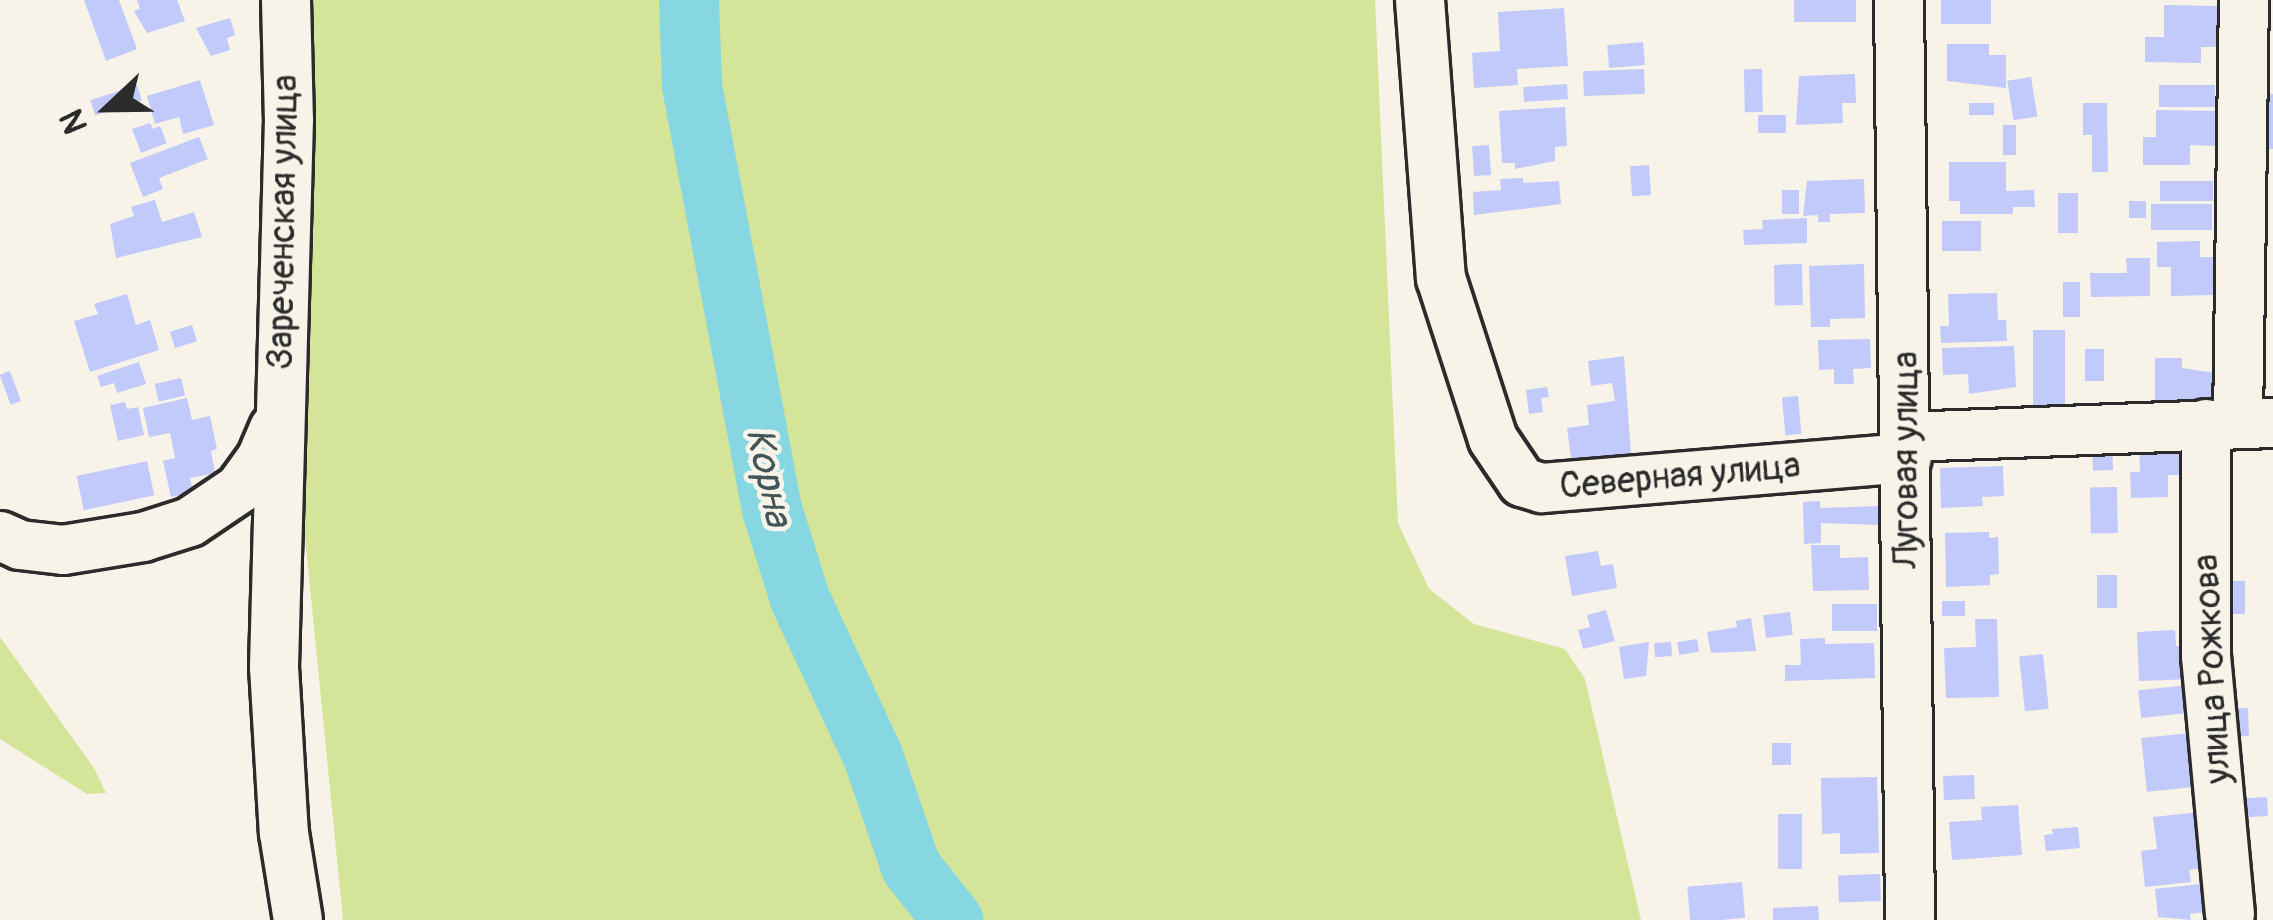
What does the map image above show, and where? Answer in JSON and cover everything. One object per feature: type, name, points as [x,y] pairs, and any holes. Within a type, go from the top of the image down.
[{"type":"street","name":"Зареченская улица","points":[[286,0],[289,119],[274,667],[284,833],[298,920]]},
{"type":"street","name":"Северная улица","points":[[1420,0],[1441,278],[1493,439],[1522,482],[1542,488],[1907,448]]},
{"type":"street","name":"Луговая улица","points":[[1899,0],[1910,920]]},
{"type":"street","name":"улица Рожкова","points":[[2230,914],[2206,656],[2239,423],[2244,0]]},
{"type":"street","points":[[1907,448],[2239,423]]},
{"type":"street","points":[[0,536],[63,550],[143,537],[190,522],[239,489],[278,430]]},
{"type":"green space","points":[[303,0],[1375,0],[1398,523],[1429,589],[1474,624],[1565,649],[1585,679],[1641,920],[343,920],[300,486]]},
{"type":"green space","points":[[0,637],[94,768],[106,793],[87,794],[0,739]]},
{"type":"building","points":[[84,0],[119,0],[137,49],[106,61]]},
{"type":"building","points":[[137,0],[177,0],[185,21],[147,33],[134,11],[140,9]]},
{"type":"building","points":[[1794,0],[1856,0],[1856,22],[1794,22]]},
{"type":"building","points":[[1941,0],[1991,0],[1991,24],[1941,24]]},
{"type":"building","points":[[2164,5],[2217,6],[2217,47],[2201,47],[2201,63],[2145,62],[2145,37],[2164,37]]},
{"type":"building","points":[[1564,8],[1568,66],[1517,69],[1518,85],[1474,88],[1472,53],[1500,51],[1498,12]]},
{"type":"building","points":[[230,18],[235,35],[227,38],[230,50],[211,56],[196,28]]},
{"type":"building","points":[[1643,42],[1645,65],[1609,68],[1607,45]]},
{"type":"building","points":[[1947,44],[1989,44],[1989,55],[2006,55],[2006,88],[1947,81]]},
{"type":"building","points":[[1644,69],[1645,94],[1584,96],[1583,71]]},
{"type":"building","points":[[1744,69],[1762,69],[1763,112],[1745,112]]},
{"type":"building","points":[[1855,74],[1856,103],[1842,103],[1843,123],[1796,125],[1799,76]]},
{"type":"building","points":[[2031,77],[2037,117],[2014,120],[2007,81]]},
{"type":"building","points":[[200,80],[214,125],[183,134],[179,117],[155,124],[147,96]]},
{"type":"building","points":[[1567,84],[1568,99],[1524,102],[1523,87]]},
{"type":"building","points":[[137,85],[142,100],[95,115],[90,100]]},
{"type":"building","points":[[2159,85],[2215,85],[2215,107],[2159,107]]},
{"type":"building","points":[[2266,94],[2273,94],[2273,149],[2263,149]]},
{"type":"building","points":[[1969,103],[1994,103],[1994,115],[1969,115]]},
{"type":"building","points":[[2083,103],[2107,103],[2108,172],[2092,172],[2092,135],[2083,135]]},
{"type":"building","points":[[1565,107],[1567,146],[1555,147],[1555,161],[1515,169],[1515,163],[1502,163],[1499,111]]},
{"type":"building","points":[[2156,110],[2215,111],[2215,146],[2190,145],[2190,165],[2143,165],[2143,137],[2156,137]]},
{"type":"building","points":[[1758,115],[1786,115],[1786,133],[1758,133]]},
{"type":"building","points":[[150,123],[153,129],[160,126],[167,143],[141,153],[132,129]]},
{"type":"building","points":[[2003,125],[2016,125],[2016,155],[2003,155]]},
{"type":"building","points":[[199,137],[208,159],[159,178],[163,189],[143,197],[130,163]]},
{"type":"building","points":[[1489,145],[1491,175],[1474,176],[1472,146]]},
{"type":"building","points":[[1949,162],[2006,162],[2006,191],[2034,190],[2035,207],[2013,207],[2013,214],[1960,214],[1960,201],[1949,201]]},
{"type":"building","points":[[1649,165],[1651,195],[1632,196],[1630,166]]},
{"type":"building","points":[[1523,178],[1523,183],[1559,181],[1561,204],[1474,215],[1473,192],[1501,190],[1500,179]]},
{"type":"building","points":[[1864,179],[1865,213],[1830,214],[1830,222],[1818,222],[1818,215],[1803,216],[1807,181]]},
{"type":"building","points":[[2160,181],[2213,181],[2213,201],[2160,201]]},
{"type":"building","points":[[1782,190],[1799,190],[1799,214],[1782,214]]},
{"type":"building","points":[[2058,193],[2078,193],[2078,233],[2058,233]]},
{"type":"building","points":[[155,200],[162,222],[194,212],[202,237],[116,258],[110,224],[134,216],[131,207]]},
{"type":"building","points":[[2129,201],[2146,201],[2146,218],[2129,218]]},
{"type":"building","points":[[2151,204],[2212,204],[2212,230],[2151,230]]},
{"type":"building","points":[[1807,218],[1807,243],[1744,245],[1743,230],[1763,229],[1762,220]]},
{"type":"building","points":[[1942,221],[1981,221],[1981,251],[1942,251]]},
{"type":"building","points":[[2200,241],[2200,257],[2215,257],[2215,295],[2171,296],[2171,267],[2157,267],[2157,242]]},
{"type":"building","points":[[2126,258],[2150,258],[2150,296],[2091,297],[2090,273],[2127,273]]},
{"type":"building","points":[[1774,264],[1802,264],[1803,305],[1775,305]]},
{"type":"building","points":[[1864,264],[1865,318],[1830,319],[1830,327],[1811,327],[1809,266]]},
{"type":"building","points":[[2063,282],[2080,282],[2080,317],[2063,317]]},
{"type":"building","points":[[1997,293],[1998,320],[2006,320],[2007,341],[1941,343],[1940,326],[1949,326],[1948,294]]},
{"type":"building","points":[[127,294],[136,325],[150,320],[159,350],[90,372],[74,321],[98,314],[94,304]]},
{"type":"building","points":[[192,325],[197,341],[175,348],[170,332]]},
{"type":"building","points":[[2033,330],[2065,330],[2065,407],[2033,407]]},
{"type":"building","points":[[1870,339],[1871,368],[1853,369],[1854,384],[1834,384],[1834,369],[1819,370],[1818,340]]},
{"type":"building","points":[[2014,346],[2016,387],[1969,394],[1968,374],[1943,375],[1942,348]]},
{"type":"building","points":[[2085,349],[2104,349],[2104,381],[2085,381]]},
{"type":"building","points":[[1624,356],[1631,456],[1572,464],[1567,428],[1589,425],[1587,405],[1615,401],[1612,383],[1591,386],[1588,361]]},
{"type":"building","points":[[2155,358],[2182,358],[2182,368],[2215,373],[2216,404],[2155,405]]},
{"type":"building","points":[[139,362],[146,384],[117,393],[114,383],[101,387],[97,376]]},
{"type":"building","points":[[10,371],[21,401],[11,405],[0,376]]},
{"type":"building","points":[[181,378],[185,396],[159,402],[155,384]]},
{"type":"building","points":[[1547,387],[1549,397],[1541,398],[1543,412],[1529,414],[1526,390]]},
{"type":"building","points":[[1798,396],[1801,434],[1785,435],[1782,397]]},
{"type":"building","points":[[187,398],[192,420],[210,416],[217,449],[211,451],[215,473],[190,478],[193,492],[171,497],[163,461],[175,458],[170,433],[149,437],[143,408]]},
{"type":"building","points":[[125,402],[127,409],[138,407],[144,435],[118,441],[110,405]]},
{"type":"building","points":[[2112,440],[2113,470],[2093,471],[2092,441]]},
{"type":"building","points":[[2190,441],[2190,475],[2168,475],[2168,497],[2131,498],[2130,472],[2140,472],[2139,442]]},
{"type":"building","points":[[147,461],[154,495],[84,510],[77,476]]},
{"type":"building","points":[[2003,466],[2004,496],[1982,497],[1983,506],[1941,508],[1940,468]]},
{"type":"building","points":[[2090,487],[2117,487],[2118,533],[2091,533]]},
{"type":"building","points":[[1820,501],[1820,508],[1881,506],[1881,525],[1821,523],[1821,543],[1804,544],[1803,502]]},
{"type":"building","points":[[1989,532],[1989,538],[1998,537],[1999,574],[1990,575],[1990,585],[1946,587],[1945,533]]},
{"type":"building","points":[[1811,545],[1840,545],[1840,558],[1868,557],[1869,590],[1813,591]]},
{"type":"building","points":[[1598,551],[1601,566],[1613,564],[1617,588],[1572,596],[1565,556]]},
{"type":"building","points":[[2097,575],[2117,575],[2117,608],[2097,608]]},
{"type":"building","points":[[2227,581],[2245,581],[2245,614],[2227,614]]},
{"type":"building","points":[[1942,601],[1965,601],[1965,616],[1942,616]]},
{"type":"building","points":[[1832,604],[1877,604],[1877,631],[1832,631]]},
{"type":"building","points":[[1606,610],[1615,641],[1583,649],[1578,630],[1590,627],[1587,615]]},
{"type":"building","points":[[1790,612],[1793,635],[1766,638],[1763,615]]},
{"type":"building","points":[[1751,618],[1756,651],[1711,653],[1707,632],[1737,627],[1736,621]]},
{"type":"building","points":[[1975,619],[1997,619],[1999,697],[1946,698],[1944,648],[1976,647]]},
{"type":"building","points":[[2175,630],[2176,646],[2191,645],[2193,679],[2139,681],[2137,632]]},
{"type":"building","points":[[1825,638],[1825,644],[1874,643],[1875,678],[1785,681],[1785,665],[1801,665],[1800,639]]},
{"type":"building","points":[[1697,639],[1699,652],[1679,655],[1677,642]]},
{"type":"building","points":[[1649,642],[1646,676],[1624,679],[1619,647]]},
{"type":"building","points":[[1671,642],[1672,656],[1655,657],[1654,643]]},
{"type":"building","points":[[2043,654],[2049,709],[2025,711],[2019,657]]},
{"type":"building","points":[[2188,685],[2191,713],[2141,718],[2138,690]]},
{"type":"building","points":[[2248,708],[2249,736],[2234,737],[2233,709]]},
{"type":"building","points":[[2190,733],[2196,787],[2147,792],[2141,738]]},
{"type":"building","points":[[1772,743],[1791,743],[1791,765],[1772,765]]},
{"type":"building","points":[[1974,775],[1975,799],[1944,800],[1943,776]]},
{"type":"building","points":[[1877,777],[1879,853],[1840,854],[1840,833],[1822,834],[1821,778]]},
{"type":"building","points":[[2267,797],[2268,816],[2246,817],[2245,798]]},
{"type":"building","points":[[2018,805],[2022,855],[1952,860],[1949,822],[1982,820],[1981,807]]},
{"type":"building","points":[[2201,812],[2201,868],[2189,870],[2191,882],[2145,887],[2141,851],[2157,849],[2153,817]]},
{"type":"building","points":[[1778,814],[1802,814],[1802,869],[1778,869]]},
{"type":"building","points":[[2078,827],[2080,848],[2046,851],[2044,835],[2053,834],[2052,829]]},
{"type":"building","points":[[1880,874],[1881,901],[1839,902],[1838,875]]},
{"type":"building","points":[[1742,882],[1745,918],[1690,920],[1687,887]]},
{"type":"building","points":[[2210,883],[2214,911],[2190,914],[2191,920],[2158,917],[2155,889]]},
{"type":"building","points":[[1818,906],[1819,920],[1773,920],[1773,908]]},
{"type":"waterway","name":"Корна","points":[[689,0],[692,86],[772,509],[800,599],[873,756],[911,867],[953,920]]}]
